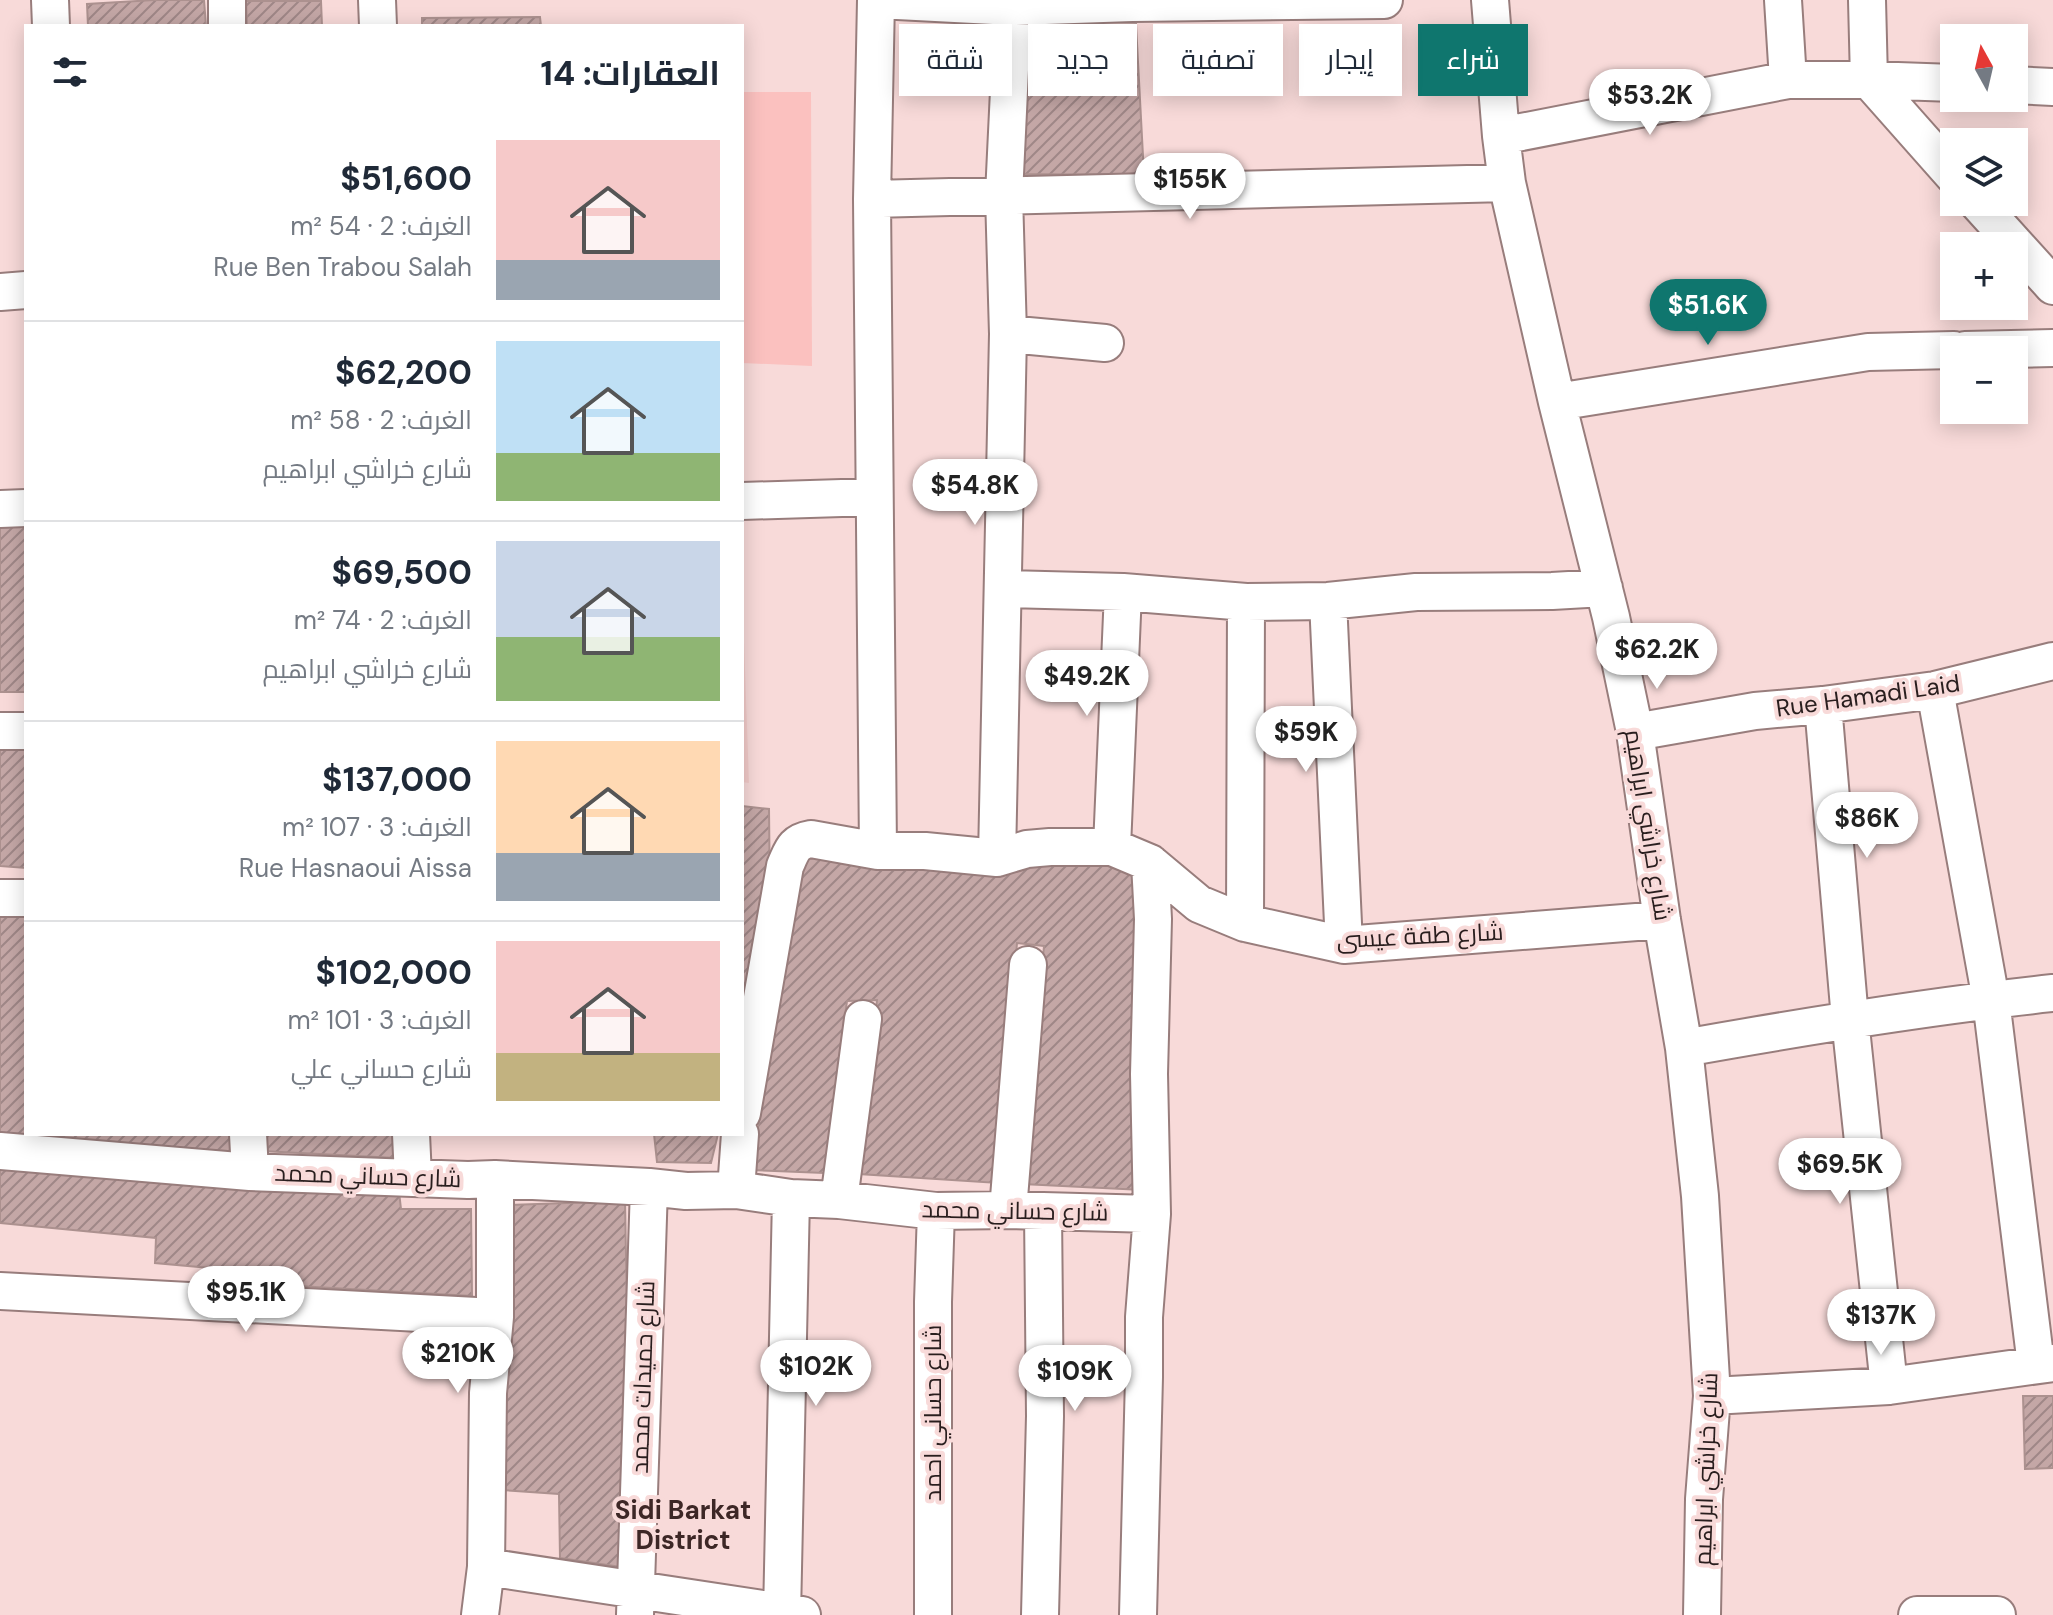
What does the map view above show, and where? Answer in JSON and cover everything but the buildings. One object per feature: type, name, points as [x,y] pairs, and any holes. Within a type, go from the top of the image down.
[{"type":"street","points":[[50,0],[51,24]]},
{"type":"street","points":[[227,0],[227,24]]},
{"type":"street","points":[[377,0],[378,24]]},
{"type":"street","points":[[878,851],[872,199],[877,0],[1013,7],[1132,2],[1384,0]]},
{"type":"street","name":"شارع خراشي ابراهيم","points":[[1490,0],[1507,183],[1604,588],[1635,732],[1684,1048],[1700,1196],[1712,1396],[1704,1499],[1702,1615]]},
{"type":"street","points":[[1783,0],[1788,80]]},
{"type":"street","points":[[1867,0],[1869,80],[1940,160]]},
{"type":"street","points":[[997,858],[1008,334],[1004,195],[1013,7]]},
{"type":"street","points":[[1501,136],[1788,80],[1940,83]]},
{"type":"street","points":[[2028,86],[2053,87]]},
{"type":"street","points":[[872,199],[1507,183]]},
{"type":"street","points":[[1990,216],[2053,286]]},
{"type":"street","points":[[0,292],[24,290]]},
{"type":"street","points":[[1008,334],[1105,343]]},
{"type":"street","points":[[2028,349],[2053,348]]},
{"type":"street","points":[[1557,402],[1868,352],[1940,350]]},
{"type":"street","points":[[744,501],[874,497]]},
{"type":"street","points":[[0,509],[24,508]]},
{"type":"street","points":[[1004,589],[1123,592],[1246,602],[1328,601],[1416,592],[1604,588]]},
{"type":"street","points":[[1112,847],[1123,592]]},
{"type":"street","points":[[1328,601],[1344,945]]},
{"type":"street","points":[[1245,923],[1246,602]]},
{"type":"street","name":"Rue Hamadi Laid","points":[[1635,732],[1755,711],[1935,690],[2053,661]]},
{"type":"street","points":[[1712,1396],[1889,1386],[2044,1364],[1991,1000],[1935,690]]},
{"type":"street","points":[[1823,705],[1850,1019],[1889,1386]]},
{"type":"street","points":[[0,731],[24,731]]},
{"type":"street","points":[[744,1101],[782,878],[792,850],[800,841],[811,839],[878,851],[925,851],[997,858],[1027,849],[1112,847],[1150,863],[1153,919],[1149,1074],[1152,1214],[1144,1317],[1138,1615]]},
{"type":"street","name":"شارع طفة عيسى","points":[[1150,863],[1199,904],[1245,923],[1344,945],[1662,920]]},
{"type":"street","points":[[0,898],[24,898]]},
{"type":"street","points":[[1008,1210],[1028,965]]},
{"type":"street","points":[[1684,1048],[1850,1019],[2053,993]]},
{"type":"street","points":[[839,1200],[863,1019]]},
{"type":"street","points":[[248,1136],[250,1172]]},
{"type":"street","points":[[411,1136],[413,1177]]},
{"type":"street","points":[[736,1190],[740,1136]]},
{"type":"street","name":"شارع حساني محمد","points":[[0,1151],[250,1172],[495,1179],[686,1191],[736,1190],[936,1211],[1152,1214]]},
{"type":"street","points":[[480,1615],[486,1567],[488,1393],[495,1317],[495,1179]]},
{"type":"street","name":"شارع حميدات محمد","points":[[636,1603],[649,1187]]},
{"type":"street","points":[[486,1567],[636,1603],[789,1614],[791,1198]]},
{"type":"street","name":"شارع حساني احمد","points":[[933,1615],[936,1211]]},
{"type":"street","points":[[1040,1615],[1045,1416],[1043,1211]]},
{"type":"street","points":[[0,1291],[495,1317]]},
{"type":"street","points":[[1917,1615],[1997,1615]]},
{"type":"shaded area","points":[[744,92],[811,92],[812,366],[744,363]]},
{"type":"shaded area","points":[[744,642],[749,783],[744,782]]},
{"type":"district","name":"Sidi Barkat District","points":[[683,1525]]}]
